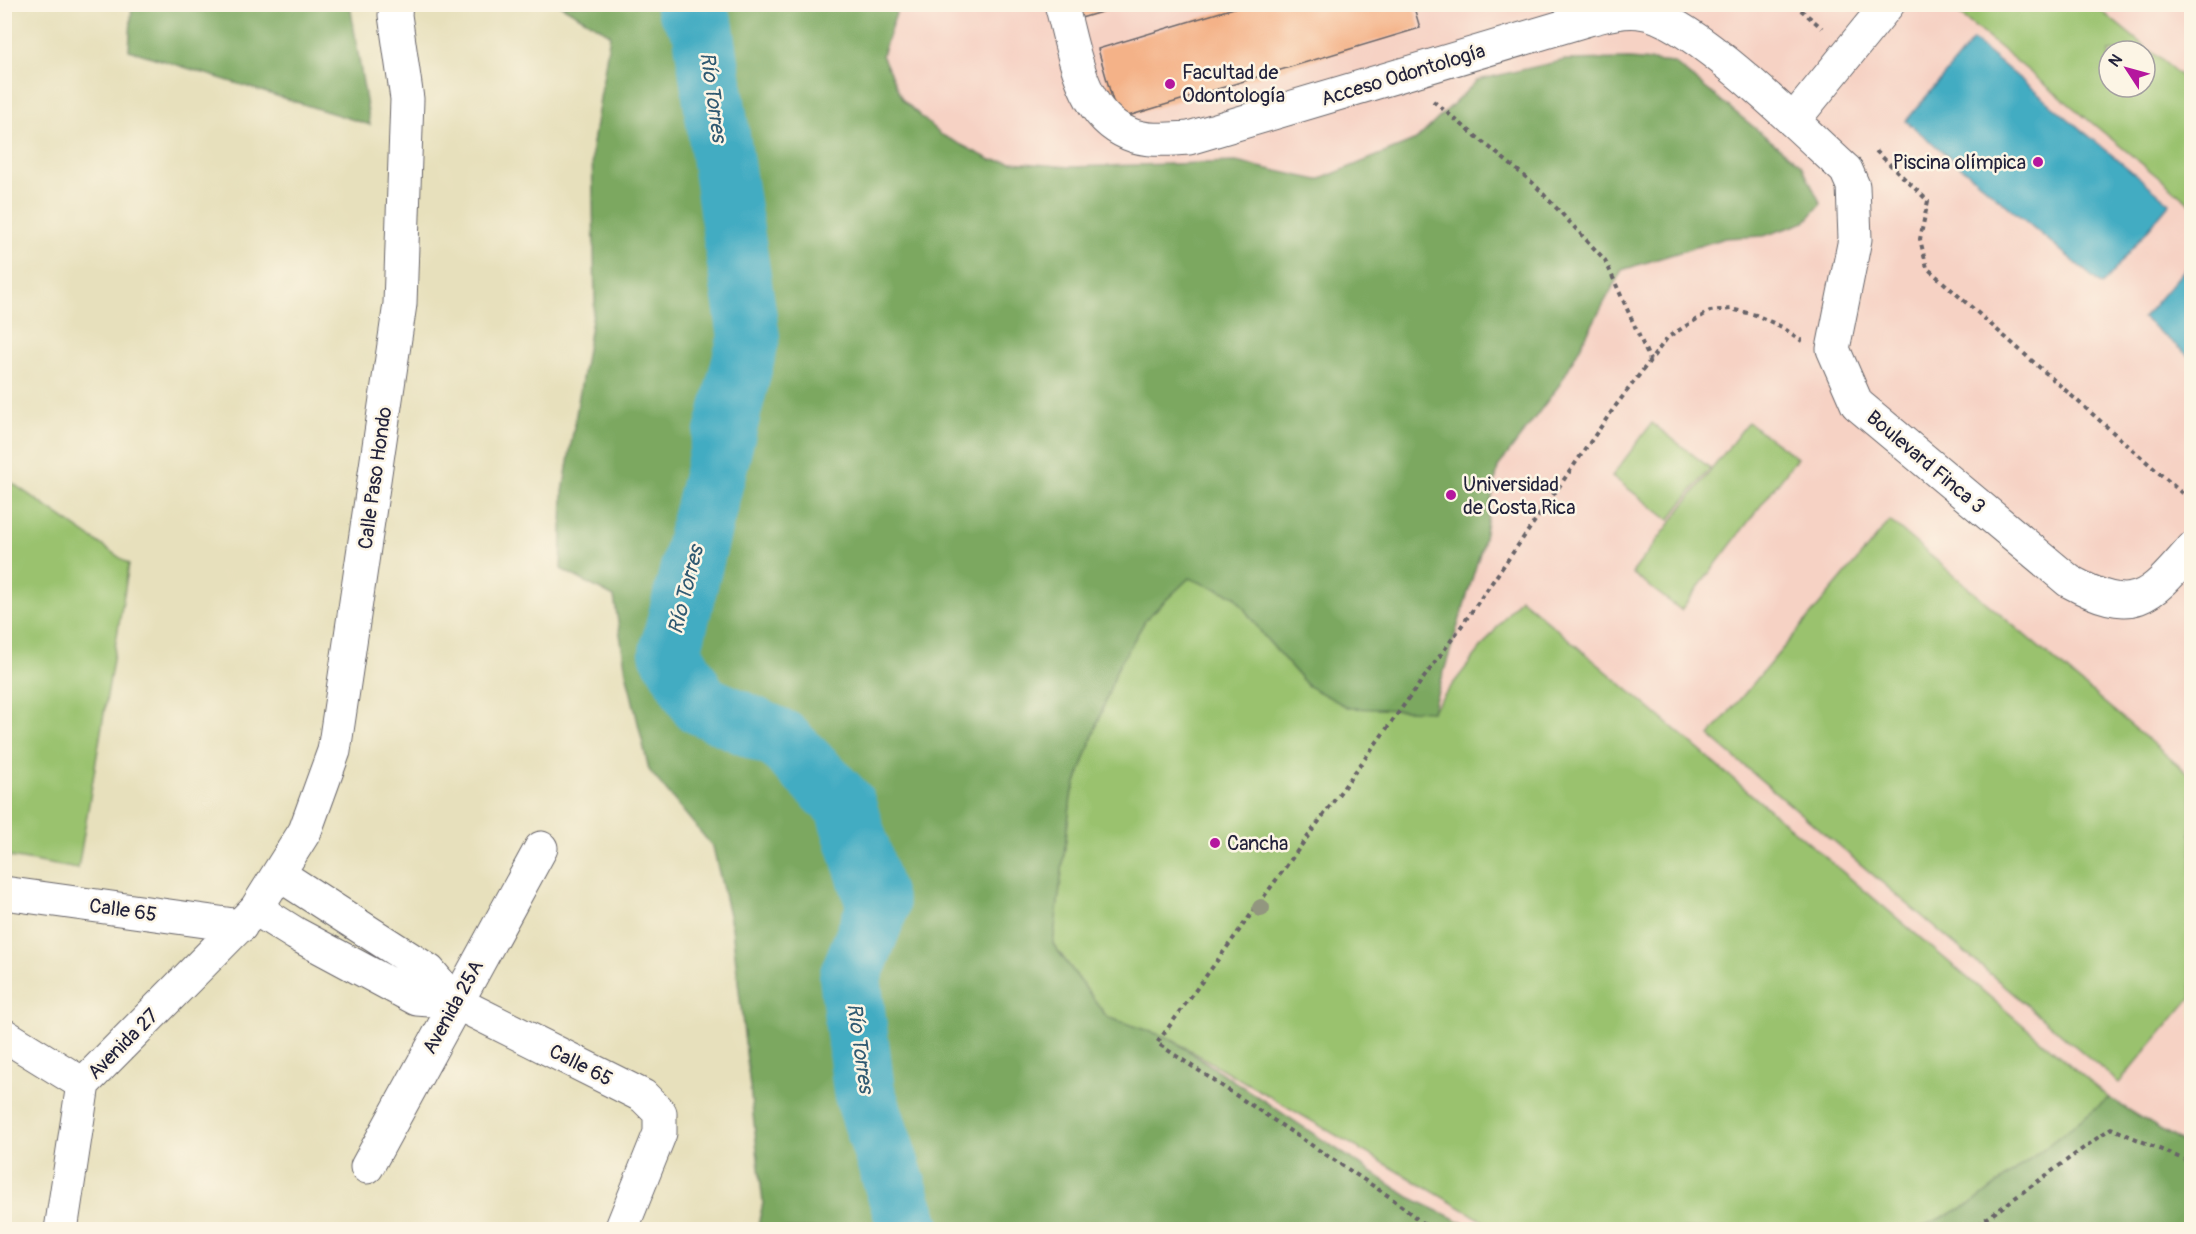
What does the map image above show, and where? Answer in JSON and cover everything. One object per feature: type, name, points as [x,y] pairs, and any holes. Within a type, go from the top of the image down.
[{"type":"street","name":"Calle Paso Hondo","points":[[248,918],[280,875],[305,831],[334,751],[400,304],[407,99],[395,15],[396,4]]},
{"type":"street","name":"Acceso Odontología","points":[[1061,4],[1089,97],[1100,114],[1129,134],[1142,138],[1189,138],[1589,19],[1641,11],[1672,23],[1708,48],[1793,121]]},
{"type":"street","points":[[1793,121],[1888,4]]},
{"type":"street","name":"Boulevard Finca 3","points":[[1793,121],[1846,170],[1853,186],[1855,239],[1833,349],[1857,404],[2069,581],[2098,597],[2120,602],[2142,597],[2165,580],[2192,549]]},
{"type":"street","name":"Avenida 25A","points":[[367,1167],[541,848]]},
{"type":"street","name":"Calle 65","points":[[280,875],[429,971],[455,1002]]},
{"type":"street","name":"Calle 65","points":[[4,893],[248,918],[417,999],[455,1002],[643,1096],[660,1113],[660,1133],[621,1230]]},
{"type":"street","name":"Avenida 27","points":[[61,1230],[83,1084],[248,918]]},
{"type":"street","points":[[4,1035],[83,1084]]},
{"type":"path","points":[[1794,4],[1822,28]]},
{"type":"path","points":[[1431,99],[1533,183],[1605,260],[1650,360]]},
{"type":"path","points":[[1871,147],[1928,201],[1920,239],[1927,268],[2192,502]]},
{"type":"path","points":[[1431,1230],[1390,1197],[1157,1044],[1668,337],[1687,323],[1710,311],[1731,309],[1756,315],[1782,327],[1842,369]]},
{"type":"path","points":[[1971,1230],[2111,1128],[2192,1163]]},
{"type":"path","points":[[1419,1220],[1438,1230]]},
{"type":"shaded area","name":"Universidad de Costa Rica","points":[[686,5],[2191,5],[2191,1229],[910,1229]]},
{"type":"green space","points":[[132,5],[350,5],[370,125],[129,50]]},
{"type":"green space","points":[[560,5],[899,5],[882,55],[902,99],[940,134],[991,160],[1070,167],[1236,162],[1318,180],[1416,140],[1478,80],[1565,60],[1630,59],[1674,63],[1801,165],[1821,204],[1805,222],[1764,236],[1725,238],[1622,270],[1560,384],[1498,467],[1483,543],[1432,711],[1349,708],[1308,686],[1264,636],[1235,596],[1189,578],[1146,619],[1117,669],[1071,797],[1053,944],[1107,1017],[1169,1038],[1409,1197],[1476,1229],[757,1229],[763,1203],[732,928],[713,847],[649,770],[626,672],[614,597],[561,569],[563,492],[595,301],[592,149],[610,34]]},
{"type":"green space","points":[[1948,5],[2094,5],[2136,39],[2097,39],[2097,99],[2157,99],[2157,56],[2191,84],[2191,204]]},
{"type":"green space","points":[[1748,422],[1797,458],[1681,610],[1632,573]]},
{"type":"green space","points":[[1652,423],[1710,468],[1669,520],[1612,476]]},
{"type":"green space","points":[[5,478],[129,564],[78,869],[5,856]]},
{"type":"green space","points":[[1890,521],[2191,776],[2191,997],[2119,1083],[1709,736]]},
{"type":"green space","points":[[1189,578],[1235,596],[1264,636],[1308,686],[1432,711],[1520,598],[2109,1098],[1973,1203],[1917,1229],[1497,1229],[1169,1038],[1107,1017],[1053,944],[1071,797],[1117,669],[1146,619]]},
{"type":"green space","points":[[2109,1098],[2191,1148],[2191,1229],[1917,1229],[1973,1203]]},
{"type":"water","name":"Piscina olímpica","points":[[1973,40],[2170,203],[2102,285],[1906,121]]},
{"type":"water","points":[[2191,262],[2191,358],[2143,318]]},
{"type":"building","points":[[1077,4],[1125,4],[1125,5],[1081,18]]},
{"type":"building","name":"Facultad de Odontología","points":[[1247,4],[1413,4],[1420,28],[1118,119],[1098,49]]},
{"type":"waterway","name":"Río Torres","points":[[686,4],[703,28],[749,337],[670,652],[700,704],[781,740],[845,805],[878,907],[850,977],[864,1091],[910,1230]]},
{"type":"place","name":"Facultad de Odontología","points":[[1170,84]]},
{"type":"place","name":"Piscina olímpica","points":[[2038,162]]},
{"type":"place","name":"Universidad de Costa Rica","points":[[1451,495]]},
{"type":"place","name":"Cancha","points":[[1215,843]]}]
